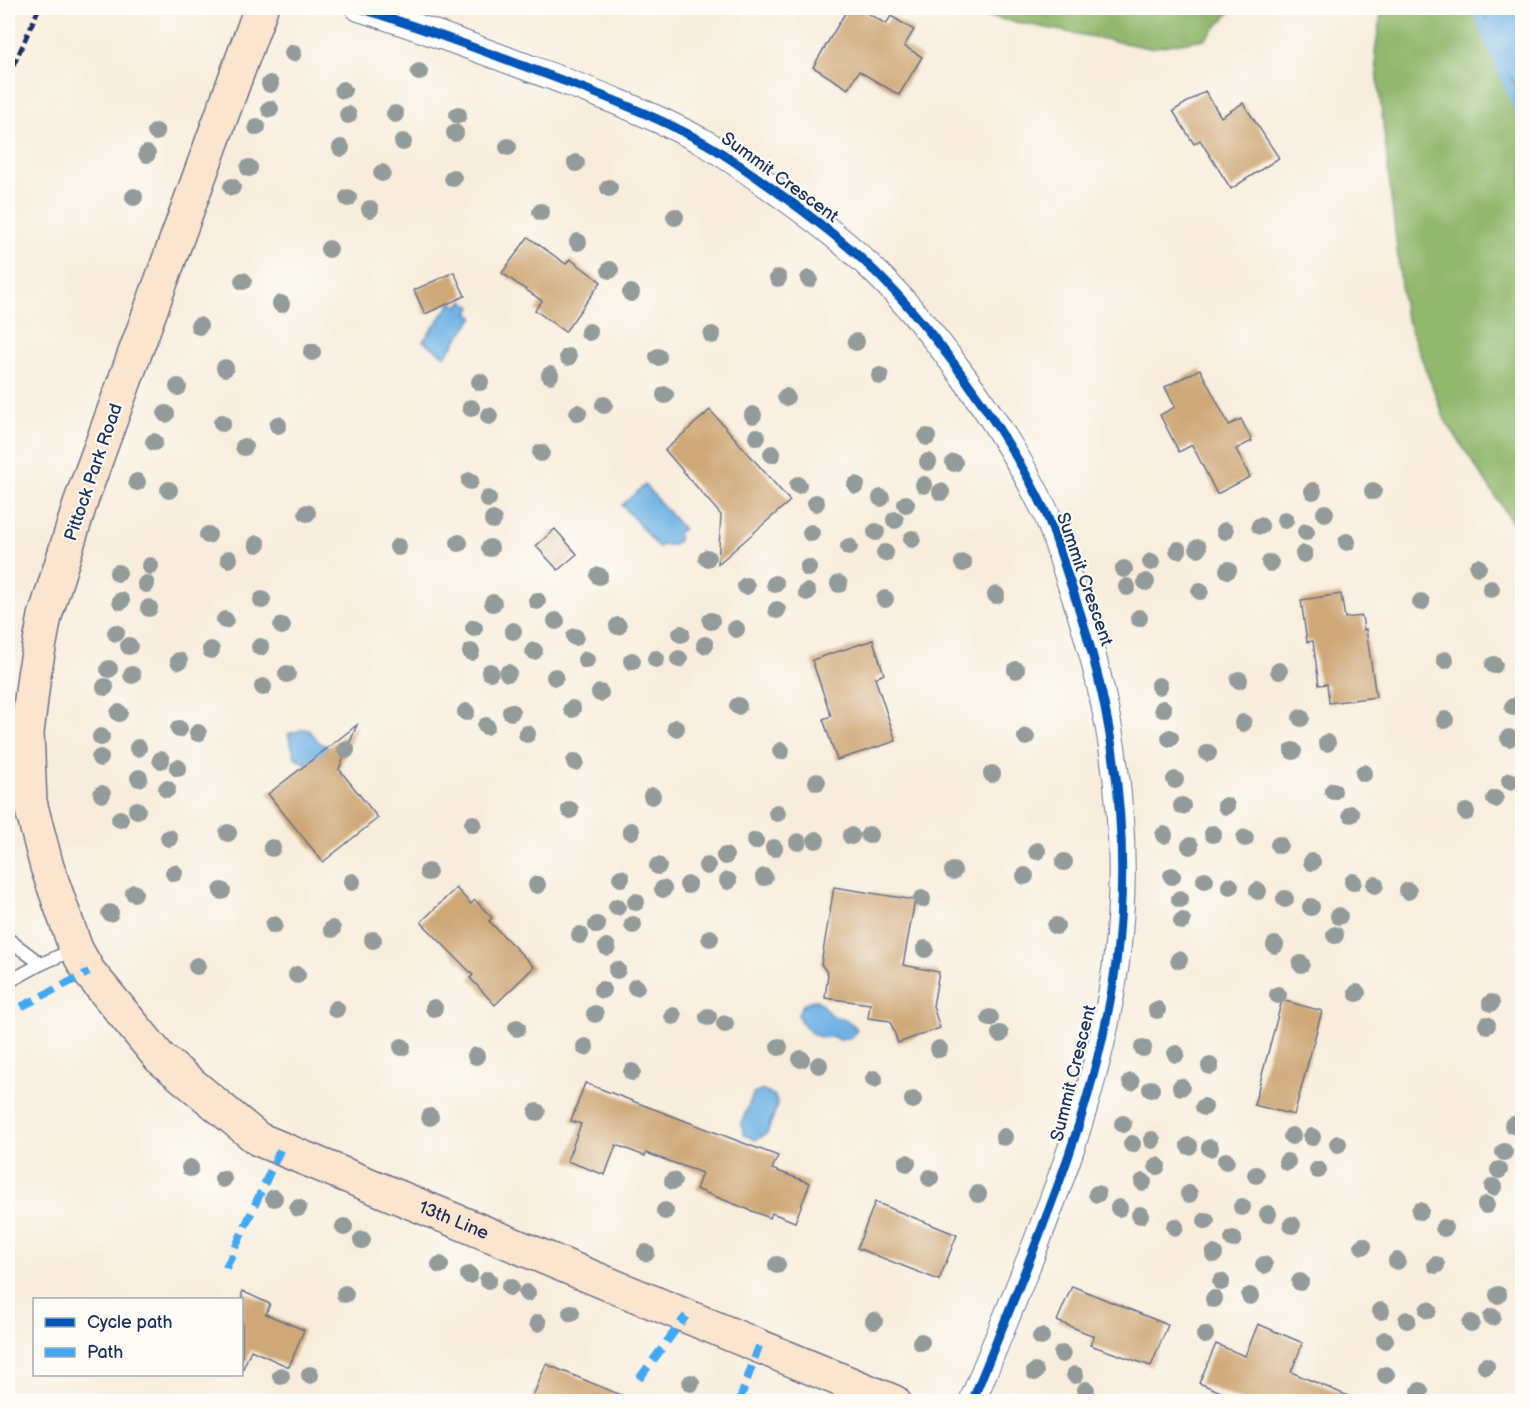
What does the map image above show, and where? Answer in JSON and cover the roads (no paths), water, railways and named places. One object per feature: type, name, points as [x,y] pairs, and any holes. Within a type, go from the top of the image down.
[{"type":"main road","name":"Pittock Park Road","points":[[76,949],[47,867],[30,802],[27,733],[41,635],[82,498],[261,8]]},
{"type":"main road","name":"13th Line","points":[[76,949],[89,972],[160,1058],[258,1139],[894,1401]]},
{"type":"street","name":"Summit Crescent","points":[[359,8],[588,89],[706,144],[766,184],[866,262],[902,301],[947,356],[988,414],[1046,514],[1082,617],[1111,733],[1119,784],[1124,880],[1116,966],[1095,1069],[1065,1169],[972,1401]]},
{"type":"lane","points":[[8,939],[41,964]]},
{"type":"lane","points":[[8,982],[76,949]]},
{"type":"lane","points":[[8,951],[22,950]]},
{"type":"water","points":[[1486,8],[1522,8],[1522,95],[1487,41]]},
{"type":"water","points":[[463,301],[472,307],[468,313],[474,317],[445,356],[423,341],[452,302],[458,306]]},
{"type":"water","points":[[645,485],[683,529],[678,532],[679,539],[674,545],[662,545],[659,548],[622,505]]},
{"type":"water","points":[[309,730],[320,743],[335,751],[314,768],[295,757],[288,734]]},
{"type":"water","points":[[816,1000],[830,1014],[854,1025],[857,1029],[852,1038],[840,1040],[831,1036],[821,1037],[803,1025],[798,1015],[801,1009],[809,1001]]},
{"type":"water","points":[[763,1090],[774,1095],[778,1104],[767,1133],[756,1140],[744,1135],[741,1124],[753,1094]]},
{"type":"waterway","points":[[1476,8],[1522,118]]},
{"type":"railway","points":[[8,78],[39,8]]}]
